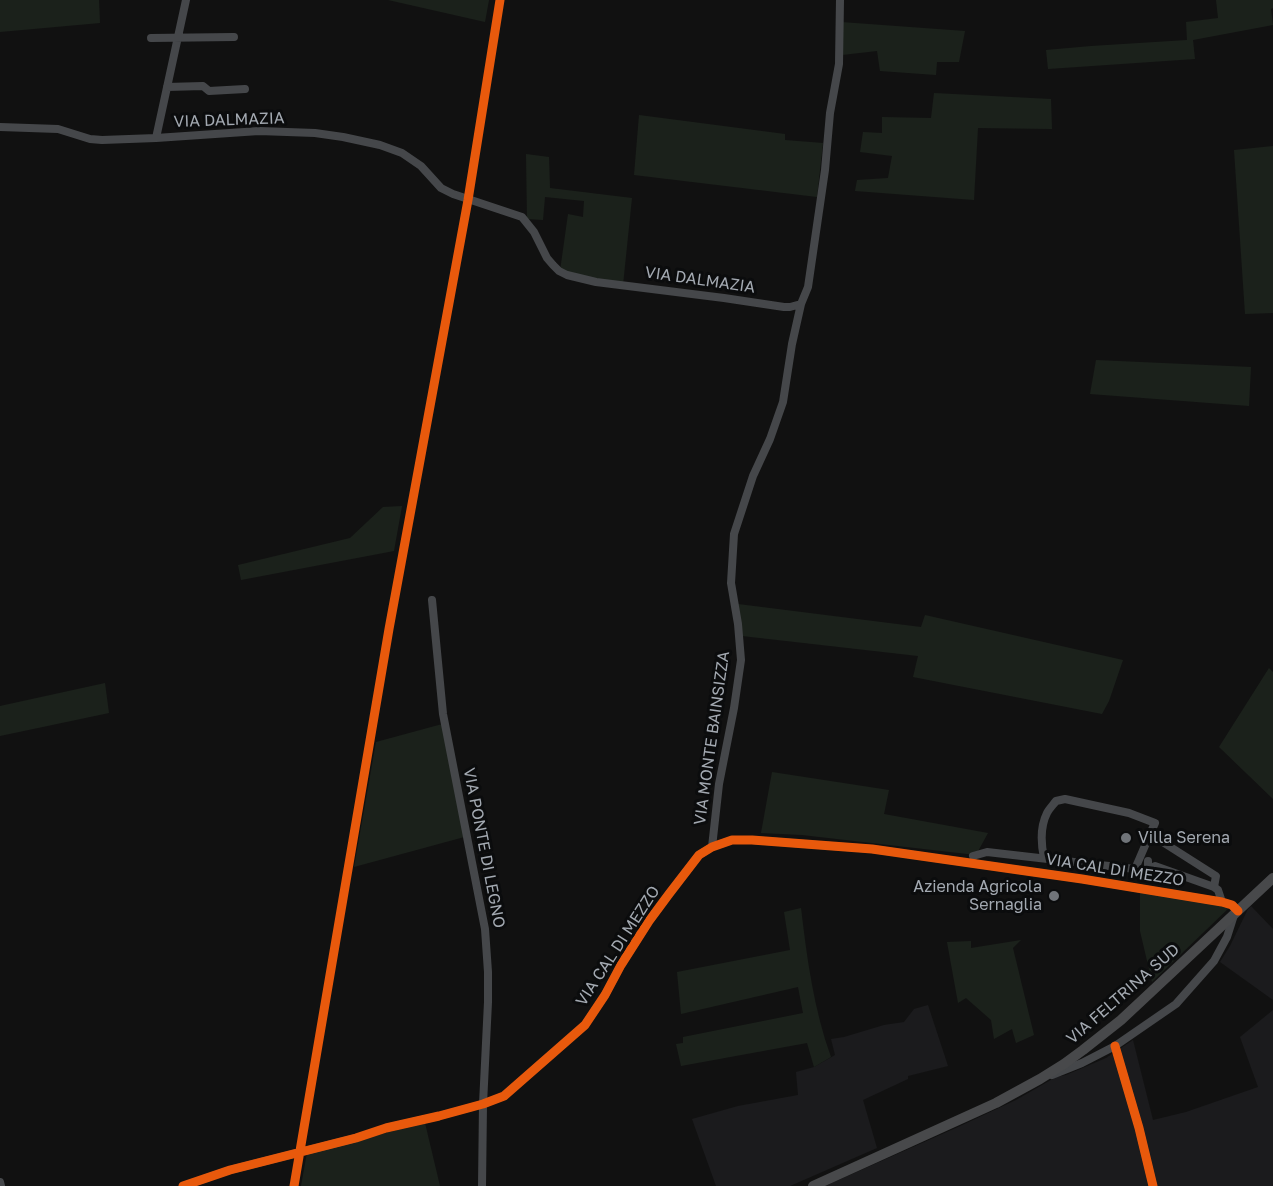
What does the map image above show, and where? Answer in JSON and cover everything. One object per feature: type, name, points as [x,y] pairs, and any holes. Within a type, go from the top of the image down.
[{"type":"main road","name":"VIA FELTRINA SUD","points":[[813,1186],[981,1110],[1040,1079],[1083,1050],[1121,1020],[1273,878]]},
{"type":"street","points":[[156,138],[186,0]]},
{"type":"street","points":[[801,304],[808,287],[825,170],[830,113],[839,64],[840,0]]},
{"type":"street","points":[[151,38],[234,37]]},
{"type":"street","points":[[167,87],[203,86],[208,91],[245,89]]},
{"type":"street","name":"VIA DALMAZIA","points":[[0,127],[63,129],[84,137],[102,140],[259,131],[315,133],[381,145],[393,148],[421,166],[441,188],[522,217],[534,232],[547,258],[559,271],[567,275],[596,282],[784,307],[801,304]]},
{"type":"street","name":"VIA MONTE BAINSIZZA","points":[[712,847],[719,784],[735,708],[741,660],[731,583],[734,534],[753,476],[770,440],[783,402],[801,304]]},
{"type":"street","name":"VIA PONTE DI LEGNO","points":[[432,600],[444,714],[485,929],[488,1002],[482,1186]]},
{"type":"street","points":[[1044,858],[1041,847],[1042,830],[1047,813],[1056,801],[1065,799],[1129,813],[1155,823],[1150,834],[1148,862]]},
{"type":"street","points":[[1150,834],[1216,876],[1214,887]]},
{"type":"street","name":"VIA CAL DI MEZZO","points":[[183,1186],[230,1170],[483,1104],[504,1096],[585,1025],[649,921],[699,855],[712,847],[732,840],[872,849],[1082,879],[1222,902],[1233,905],[1236,913]]},
{"type":"street","points":[[973,856],[987,852],[1135,869],[1148,862],[1214,887],[1218,890],[1222,902]]},
{"type":"street","points":[[1040,1079],[1073,1068],[1115,1046],[1176,1004],[1214,961],[1227,937],[1236,913]]},
{"type":"street","points":[[1115,1046],[1153,1186]]},
{"type":"shaded area","points":[[0,0],[99,0],[100,23],[0,32]]},
{"type":"shaded area","points":[[388,0],[489,0],[485,22]]},
{"type":"shaded area","points":[[1216,0],[1273,0],[1271,9],[1273,25],[1193,40],[1195,59],[1048,69],[1046,50],[1187,40],[1186,22],[1218,18]]},
{"type":"shaded area","points":[[841,22],[965,31],[959,62],[937,62],[936,75],[880,71],[877,51],[842,55]]},
{"type":"shaded area","points":[[934,93],[1051,99],[1052,129],[978,128],[974,200],[855,191],[857,180],[888,178],[892,156],[860,152],[863,132],[882,133],[882,117],[931,118]]},
{"type":"shaded area","points":[[639,115],[785,134],[785,140],[823,143],[817,197],[634,175]]},
{"type":"shaded area","points":[[1273,146],[1273,313],[1245,314],[1234,150]]},
{"type":"shaded area","points":[[526,154],[549,157],[550,188],[632,198],[623,285],[560,271],[568,214],[583,217],[584,201],[545,197],[543,220],[527,219]]},
{"type":"shaded area","points":[[1096,360],[1251,367],[1249,406],[1090,394]]},
{"type":"shaded area","points":[[402,506],[394,551],[241,580],[238,565],[350,538],[383,507]]},
{"type":"shaded area","points":[[738,604],[921,627],[925,615],[1123,660],[1109,701],[1102,714],[913,677],[918,656],[742,636]]},
{"type":"shaded area","points":[[1269,668],[1273,672],[1273,799],[1219,747]]},
{"type":"shaded area","points":[[105,683],[109,713],[0,736],[0,706]]},
{"type":"shaded area","points":[[446,723],[468,836],[354,867],[376,742]]},
{"type":"shaded area","points":[[772,772],[889,790],[884,814],[988,833],[976,855],[802,835],[761,833]]},
{"type":"shaded area","points":[[1140,891],[1232,905],[1152,982],[1140,931]]},
{"type":"shaded area","points":[[1251,906],[1273,929],[1273,1000],[1220,962]]},
{"type":"shaded area","points":[[801,908],[816,1003],[831,1057],[814,1067],[807,1043],[681,1066],[676,1044],[683,1043],[683,1037],[803,1013],[798,987],[681,1014],[677,972],[790,950],[784,912]]},
{"type":"shaded area","points":[[1021,940],[1013,948],[1034,1035],[1016,1043],[1012,1029],[994,1039],[991,1020],[966,998],[958,1003],[947,942],[971,941],[971,948]]},
{"type":"shaded area","points":[[928,1005],[948,1066],[908,1076],[908,1079],[863,1100],[877,1148],[790,1186],[716,1186],[692,1119],[738,1106],[798,1095],[796,1072],[814,1067],[835,1055],[831,1039],[904,1022],[914,1009]]},
{"type":"shaded area","points":[[1273,1010],[1273,1186],[825,1186],[1016,1100],[1056,1077],[1106,1058],[1133,1040],[1153,1120],[1186,1112],[1258,1087],[1240,1037]]},
{"type":"shaded area","points":[[425,1123],[440,1186],[301,1186],[307,1153]]},
{"type":"cycle path","points":[[294,1186],[389,629],[468,200],[500,0]]},
{"type":"cycle path","points":[[183,1186],[230,1170],[439,1116],[504,1096],[585,1025],[649,921],[699,855],[712,847],[732,840],[872,849],[1222,902],[1232,905],[1238,911]]},
{"type":"cycle path","points":[[1115,1046],[1153,1186]]},
{"type":"place","name":"Villa Serena","points":[[1126,838]]},
{"type":"place","name":"Azienda Agricola Sernaglia","points":[[1054,896]]}]
